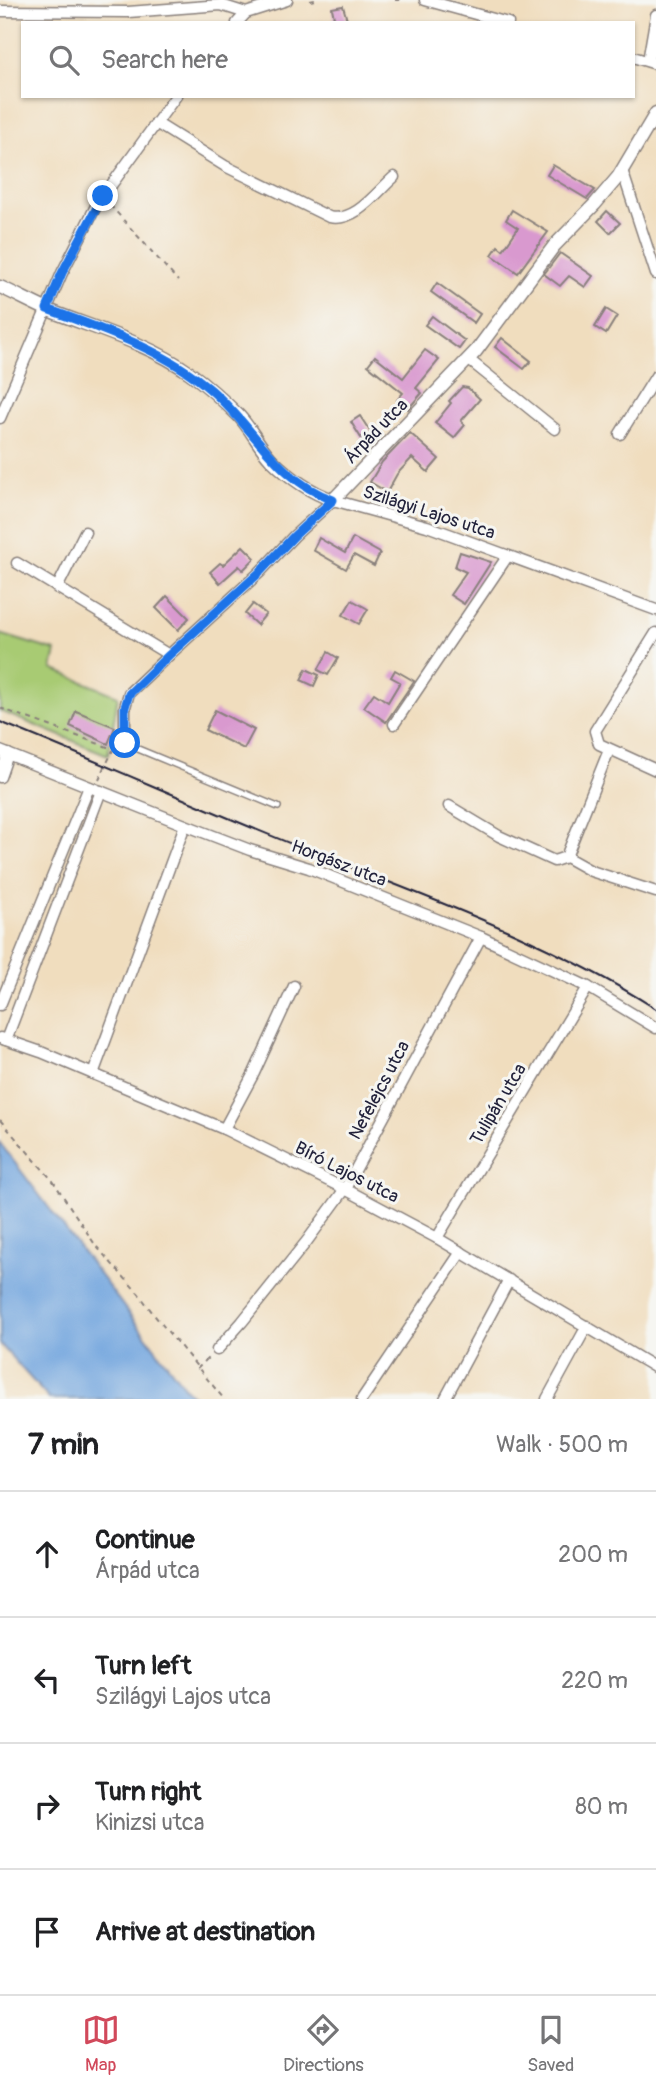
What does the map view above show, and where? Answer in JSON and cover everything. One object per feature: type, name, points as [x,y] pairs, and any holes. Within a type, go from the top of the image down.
[{"type":"street","points":[[239,21],[246,13],[287,0]]},
{"type":"street","points":[[425,0],[501,21]]},
{"type":"street","points":[[0,11],[128,12],[220,5],[246,13]]},
{"type":"street","points":[[635,58],[652,62],[656,15]]},
{"type":"street","points":[[0,418],[62,273],[103,196],[175,98]]},
{"type":"street","name":"Árpád utca","points":[[647,126],[656,100]]},
{"type":"street","name":"Árpád utca","points":[[125,743],[126,699],[333,500],[468,359],[554,246],[595,204],[622,170],[656,113]]},
{"type":"street","points":[[156,123],[225,166],[329,217],[342,219],[353,215],[394,177]]},
{"type":"street","points":[[622,170],[656,274]]},
{"type":"street","name":"Szilágyi Lajos utca","points":[[0,287],[151,351],[190,373],[240,418],[271,458],[308,489],[333,500],[426,526],[656,610]]},
{"type":"street","points":[[468,359],[555,429]]},
{"type":"street","points":[[620,434],[656,376]]},
{"type":"street","points":[[57,588],[85,531]]},
{"type":"street","points":[[394,724],[507,557]]},
{"type":"street","points":[[17,563],[169,655]]},
{"type":"street","points":[[656,633],[595,731],[599,744],[656,770]]},
{"type":"street","points":[[566,857],[609,750]]},
{"type":"street","points":[[0,777],[4,752]]},
{"type":"street","name":"Horgász utca","points":[[4,752],[96,786],[185,825],[250,850],[309,868],[481,937],[588,987],[656,1028]]},
{"type":"street","points":[[0,1005],[96,786]]},
{"type":"street","points":[[3,1039],[96,786]]},
{"type":"street","points":[[449,806],[499,836],[554,861],[566,857],[591,870],[656,892]]},
{"type":"street","points":[[93,1074],[185,825]]},
{"type":"street","name":"Nefelejcs utca","points":[[217,1350],[307,1241],[345,1189],[481,937]]},
{"type":"street","points":[[224,1129],[254,1073],[294,986]]},
{"type":"street","name":"Tulipán utca","points":[[437,1238],[588,987]]},
{"type":"street","name":"Bíró Lajos utca","points":[[3,1039],[41,1052],[224,1129],[345,1189],[437,1238],[656,1368]]},
{"type":"street","points":[[362,1399],[461,1252]]},
{"type":"street","points":[[445,1399],[509,1280]]},
{"type":"street","points":[[547,1399],[587,1326]]},
{"type":"lane","points":[[125,743],[278,807]]},
{"type":"path","points":[[310,1],[316,0]]},
{"type":"path","points":[[395,0],[400,0]]},
{"type":"path","points":[[103,196],[178,281]]},
{"type":"path","points":[[0,708],[114,749],[96,786]]},
{"type":"path","points":[[0,1120],[53,1181],[96,1246],[139,1294],[224,1399]]},
{"type":"path","points":[[197,1368],[217,1350]]},
{"type":"green space","points":[[0,634],[56,651],[52,669],[118,696],[108,755],[0,711]]},
{"type":"water","points":[[0,1143],[196,1399],[49,1399],[0,1344]]},
{"type":"building","points":[[343,6],[347,20],[335,21],[332,8]]},
{"type":"building","points":[[553,165],[595,190],[587,199],[547,175]]},
{"type":"building","points":[[512,210],[548,232],[518,273],[492,255],[498,246],[503,250],[518,228],[506,220]]},
{"type":"building","points":[[607,211],[620,223],[610,233],[598,221]]},
{"type":"building","points":[[560,253],[593,276],[585,287],[569,276],[560,286],[544,274]]},
{"type":"building","points":[[437,283],[480,314],[474,323],[431,292]]},
{"type":"building","points":[[606,309],[617,316],[606,334],[595,327]]},
{"type":"building","points":[[432,316],[465,341],[459,349],[425,325]]},
{"type":"building","points":[[502,338],[531,361],[524,369],[495,347]]},
{"type":"building","points":[[425,350],[439,360],[416,388],[422,393],[408,409],[397,400],[403,393],[368,365],[375,356],[403,378]]},
{"type":"building","points":[[462,387],[468,388],[480,399],[461,421],[465,425],[454,438],[435,423]]},
{"type":"building","points":[[360,416],[377,442],[368,449],[351,422]]},
{"type":"building","points":[[410,433],[439,459],[428,472],[412,458],[397,474],[387,492],[370,482],[382,462]]},
{"type":"building","points":[[319,538],[345,553],[353,538],[380,553],[374,566],[354,555],[346,569],[313,550]]},
{"type":"building","points":[[243,546],[255,558],[243,570],[239,566],[220,583],[210,572],[220,563],[223,565]]},
{"type":"building","points":[[460,552],[491,562],[464,604],[450,595],[466,572],[455,567]]},
{"type":"building","points":[[167,596],[189,618],[178,630],[156,608]]},
{"type":"building","points":[[352,600],[368,609],[359,624],[343,615]]},
{"type":"building","points":[[253,604],[266,614],[257,625],[245,614]]},
{"type":"building","points":[[328,652],[338,658],[328,675],[318,670]]},
{"type":"building","points":[[306,669],[319,675],[314,686],[301,680]]},
{"type":"building","points":[[395,670],[414,681],[386,722],[364,707],[374,693],[388,702],[400,682],[391,677]]},
{"type":"building","points":[[215,710],[254,730],[244,749],[205,730]]},
{"type":"building","points":[[76,711],[115,727],[108,744],[70,726]]},
{"type":"tram line","points":[[0,722],[262,832],[482,919],[571,960],[656,1009]]},
{"type":"route","points":[[103,196],[62,273],[47,309],[151,351],[190,373],[240,418],[271,458],[308,489],[333,500],[129,694],[125,707],[125,743]]}]
